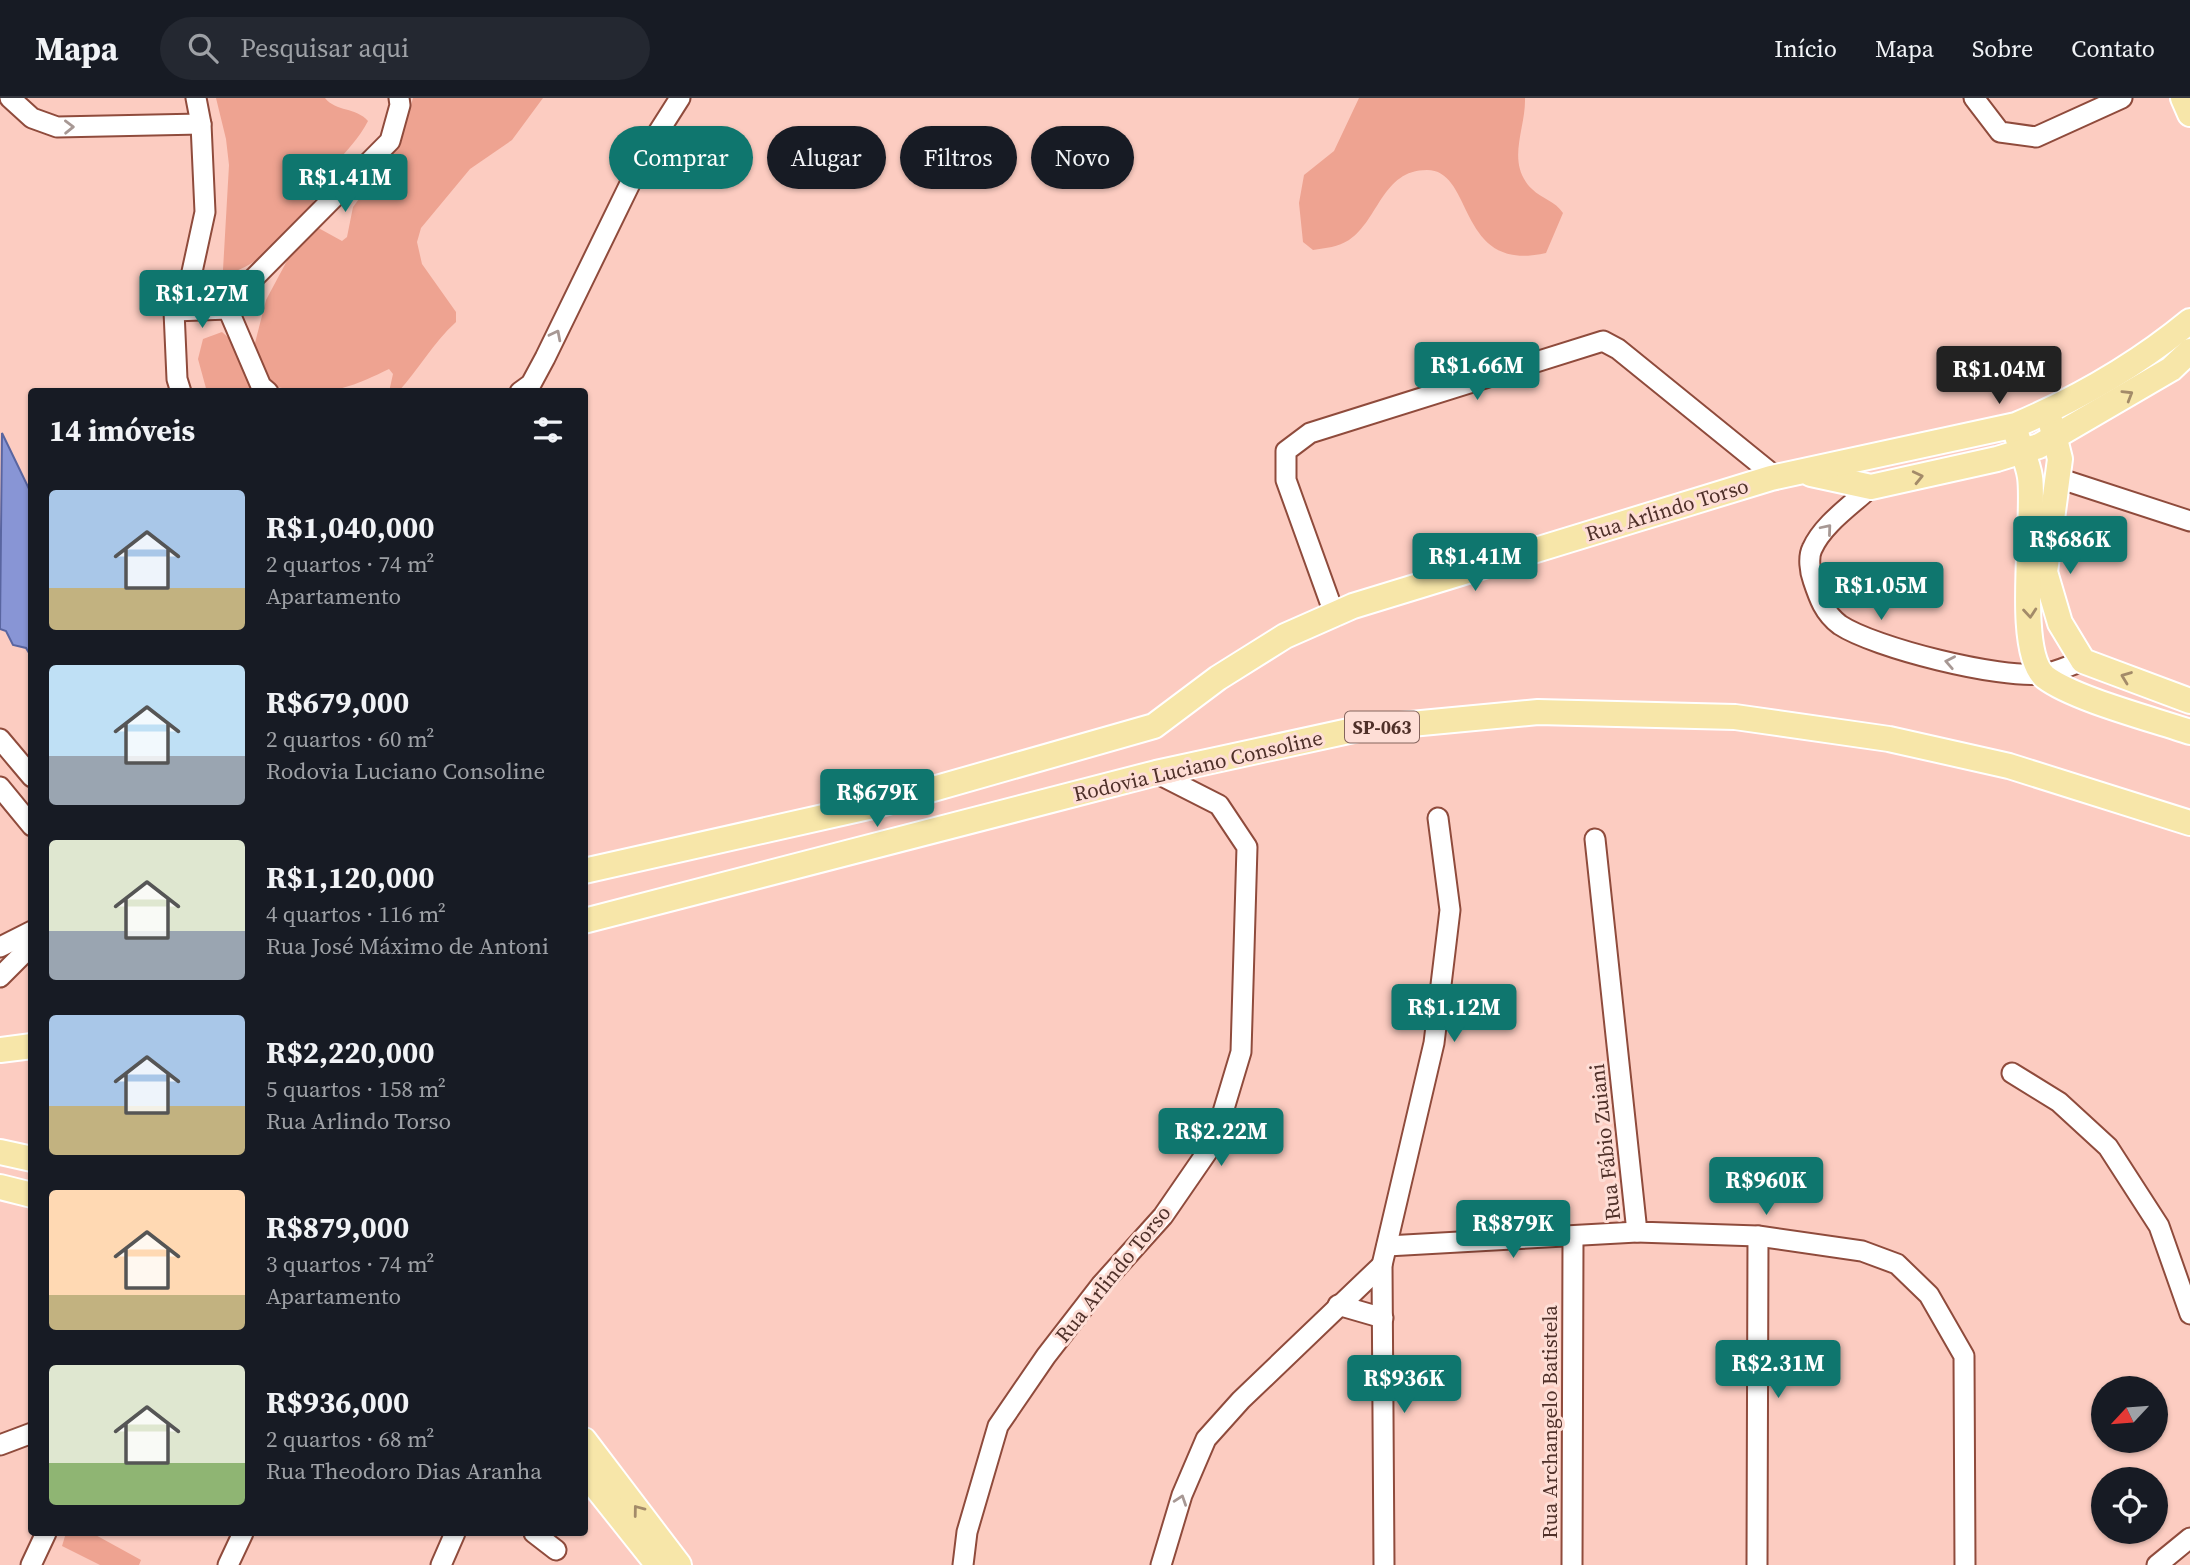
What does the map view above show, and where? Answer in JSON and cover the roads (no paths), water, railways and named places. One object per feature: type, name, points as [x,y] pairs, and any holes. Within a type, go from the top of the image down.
[{"type":"main road","points":[[2183,98],[2190,114]]},
{"type":"main road","name":"Rua Arlindo Torso","points":[[588,870],[877,805],[1154,726],[1218,678],[1285,636],[1353,606],[1776,477],[2016,425],[2159,347],[2190,321]]},
{"type":"main road","points":[[1804,473],[1871,487],[2022,451],[2056,438],[2171,369],[2190,351]]},
{"type":"main road","points":[[2046,411],[2060,459],[2045,572],[2060,624],[2083,661],[2190,701]]},
{"type":"main road","points":[[2016,425],[2030,478],[2027,581],[2033,658],[2042,674],[2061,688],[2190,732]]},
{"type":"main road","points":[[2030,478],[2058,478]]},
{"type":"main road","name":"Rodovia Luciano Consoline","points":[[588,920],[1156,773],[1358,729],[1538,712],[1735,717],[1889,739],[1996,763],[2190,823]]},
{"type":"main road","points":[[0,1050],[28,1046]]},
{"type":"main road","points":[[0,1152],[28,1158]]},
{"type":"main road","points":[[0,1187],[28,1194]]},
{"type":"main road","points":[[588,1445],[679,1565]]},
{"type":"main road","points":[[588,1477],[657,1565]]},
{"type":"street","points":[[10,98],[32,118],[57,127],[201,124]]},
{"type":"street","points":[[180,388],[174,312],[190,281],[205,212],[201,124],[196,98]]},
{"type":"street","points":[[174,312],[228,309],[243,289],[390,141],[400,104],[399,98]]},
{"type":"street","points":[[526,388],[531,384],[545,358],[645,153],[680,98]]},
{"type":"street","points":[[1974,98],[2000,132],[2036,137],[2122,98]]},
{"type":"street","points":[[228,309],[263,388]]},
{"type":"street","points":[[1335,616],[1286,480],[1286,451],[1310,433],[1350,420],[1603,341],[1618,348],[1776,477]]},
{"type":"street","points":[[2058,478],[2190,521]]},
{"type":"street","points":[[1871,487],[1830,524],[1811,550],[1811,574],[1821,605],[1839,624],[1869,639],[1928,658],[1990,669],[2042,674],[2083,661]]},
{"type":"street","points":[[0,739],[28,772]]},
{"type":"street","name":"Rua Arlindo Torso","points":[[963,1565],[967,1532],[998,1426],[1046,1356],[1101,1285],[1163,1216],[1214,1142],[1241,1052],[1247,847],[1219,805],[1156,773]]},
{"type":"street","points":[[0,787],[28,821]]},
{"type":"street","points":[[1384,1565],[1385,1256],[1434,1043],[1450,911],[1438,818]]},
{"type":"street","name":"Rua Fábio Zuiani","points":[[1595,839],[1637,1233],[1758,1236],[1861,1251],[1897,1264],[1929,1295],[1964,1356],[1965,1565]]},
{"type":"street","points":[[0,947],[28,933]]},
{"type":"street","points":[[0,976],[28,949]]},
{"type":"street","points":[[2012,1073],[2059,1102],[2108,1147],[2160,1226],[2190,1314]]},
{"type":"street","points":[[1161,1565],[1182,1495],[1206,1439],[1385,1256],[1637,1233]]},
{"type":"street","points":[[1757,1565],[1758,1236]]},
{"type":"street","name":"Rua Archangelo Batistela","points":[[1572,1565],[1573,1237]]},
{"type":"street","points":[[1338,1305],[1383,1318]]},
{"type":"street","points":[[0,1445],[28,1434]]},
{"type":"street","points":[[31,1565],[45,1536]]},
{"type":"street","points":[[228,1565],[242,1536]]},
{"type":"street","points":[[441,1565],[454,1536]]},
{"type":"street","points":[[538,1536],[556,1550]]},
{"type":"street","points":[[2157,1565],[2190,1538]]}]
